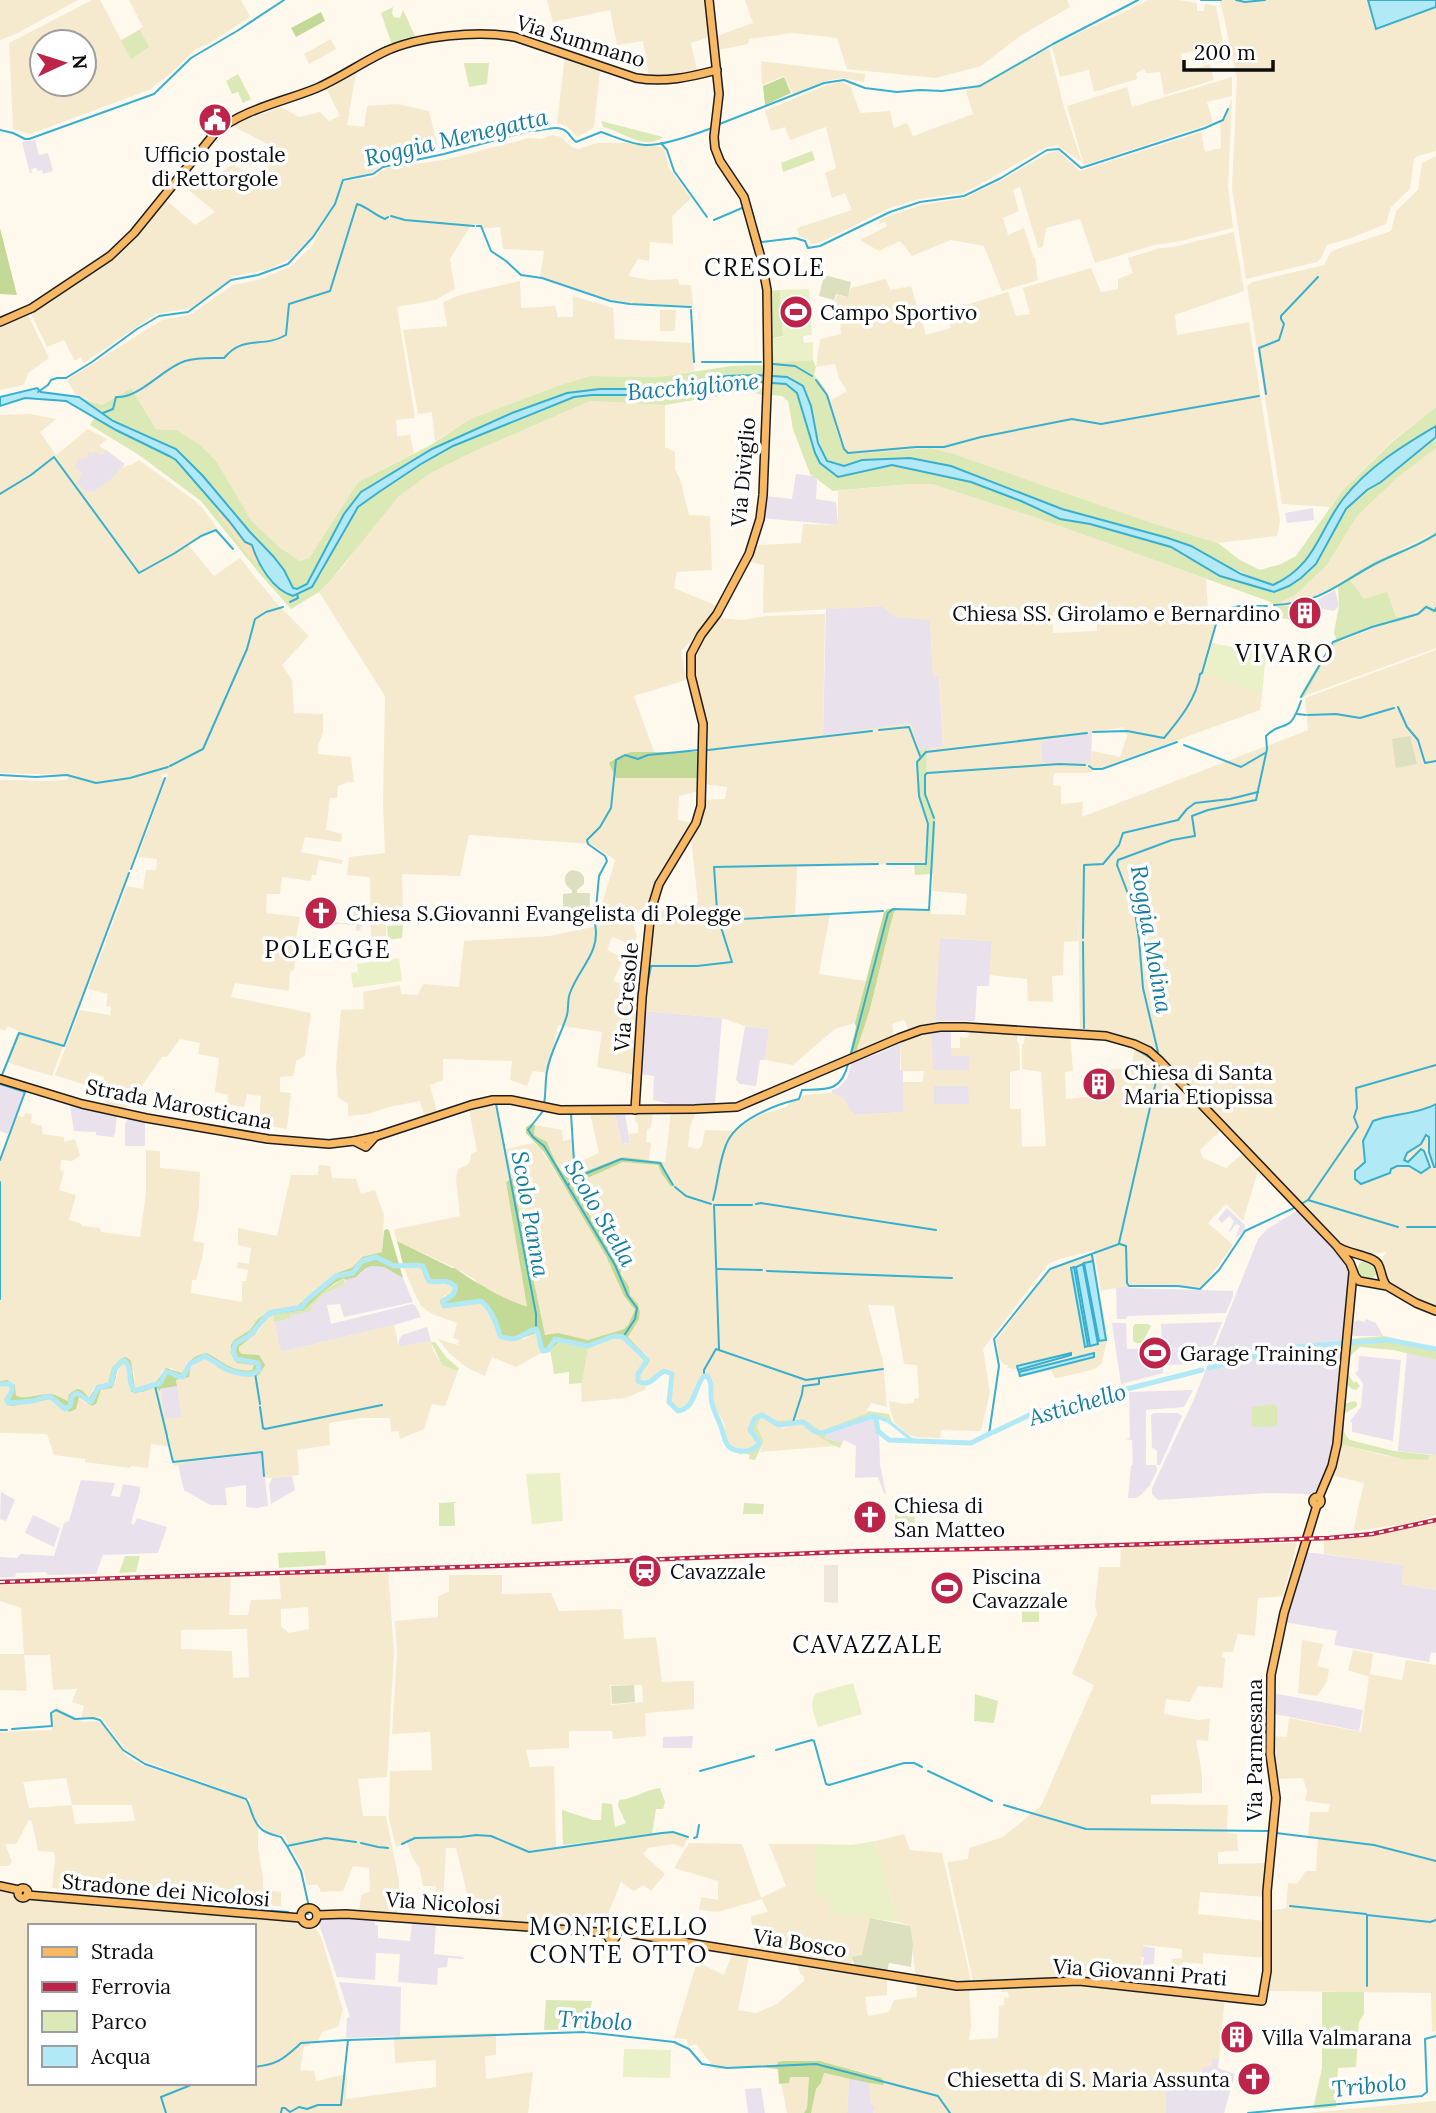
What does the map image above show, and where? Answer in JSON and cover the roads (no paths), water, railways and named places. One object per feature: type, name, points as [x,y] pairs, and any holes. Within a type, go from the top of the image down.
[{"type":"main road","name":"Via Diviglio","points":[[709,0],[719,99],[715,148],[744,197],[765,273],[768,309],[768,368],[760,519],[749,554],[717,614]]},
{"type":"main road","name":"Via Summano","points":[[0,322],[32,308],[110,256],[134,233],[223,126],[246,114],[319,88],[380,54],[404,44],[431,38],[470,35],[515,37],[636,78],[671,80],[717,70]]},
{"type":"main road","name":"Via Cresole","points":[[635,1110],[641,1006],[651,910],[659,884],[693,828],[701,806],[703,724],[690,662],[697,642],[717,614]]},
{"type":"main road","name":"Strada Marosticana","points":[[0,1079],[97,1108],[257,1137],[318,1144],[363,1141],[493,1100],[511,1100],[559,1110],[735,1107],[769,1095],[899,1038],[933,1028],[965,1027],[1095,1035],[1134,1044],[1157,1058],[1336,1245]]},
{"type":"main road","points":[[1336,1245],[1377,1262],[1387,1286]]},
{"type":"main road","points":[[1336,1245],[1357,1279],[1387,1286],[1436,1311]]},
{"type":"main road","points":[[1354,1271],[1358,1260],[1366,1257]]},
{"type":"main road","name":"Via Parmesana","points":[[1262,2001],[1267,1971],[1268,1879],[1276,1798],[1270,1754],[1271,1675],[1284,1613],[1338,1441],[1354,1271]]},
{"type":"main road","points":[[1351,1295],[1357,1287],[1376,1279],[1379,1272]]},
{"type":"main road","name":"Stradone dei Nicolosi","points":[[0,1886],[25,1889],[27,1895],[301,1918],[306,1923],[316,1920],[317,1915]]},
{"type":"main road","name":"Via Nicolosi","points":[[317,1915],[400,1917],[616,1932]]},
{"type":"main road","name":"Via Bosco","points":[[616,1932],[950,1985],[973,1986]]},
{"type":"main road","name":"Via Giovanni Prati","points":[[973,1986],[1079,1981],[1262,2001]]},
{"type":"water","points":[[1368,0],[1436,0],[1436,7],[1376,29]]},
{"type":"water","name":"Bacchiglione","points":[[726,376],[787,377],[803,386],[811,406],[818,443],[827,461],[844,466],[862,460],[910,458],[951,466],[1062,509],[1191,546],[1241,574],[1273,585],[1299,568],[1315,547],[1343,499],[1374,467],[1436,426],[1436,437],[1346,509],[1316,564],[1289,586],[1274,592],[1220,576],[1171,547],[1090,524],[1060,519],[971,482],[892,465],[838,477],[820,463],[797,393],[786,384],[747,381],[718,384],[673,395],[574,397],[453,446],[379,492],[358,507],[312,587],[293,596],[273,582],[258,561],[252,545],[245,542],[176,460],[66,401],[25,398],[0,406],[0,397],[37,388],[41,392],[79,397],[113,421],[176,449],[273,556],[293,588],[297,589],[307,584],[344,514],[361,492],[432,449],[512,413],[567,393],[600,389],[656,389]]},
{"type":"water","points":[[1436,1104],[1436,1167],[1429,1152],[1429,1137],[1426,1135],[1421,1144],[1407,1153],[1404,1160],[1408,1162],[1421,1149],[1424,1151],[1430,1167],[1421,1173],[1409,1166],[1397,1166],[1391,1169],[1390,1173],[1361,1184],[1355,1179],[1355,1171],[1365,1162],[1363,1141],[1373,1121]]},
{"type":"water","points":[[1093,1261],[1106,1340],[1099,1341],[1084,1263]]},
{"type":"water","points":[[1083,1264],[1098,1344],[1090,1346],[1076,1267]]},
{"type":"water","points":[[1074,1267],[1088,1346],[1085,1347],[1071,1268]]},
{"type":"water","points":[[1094,1353],[1094,1357],[1020,1376],[1019,1372]]},
{"type":"water","points":[[1071,1355],[1018,1370],[1017,1366]]},
{"type":"waterway","points":[[0,130],[29,139],[154,94],[191,58],[284,0]]},
{"type":"waterway","name":"Roggia Menegatta","points":[[717,125],[824,83],[844,80],[865,88],[897,92],[942,91],[980,86],[1138,0]]},
{"type":"waterway","name":"Roggia Menegatta","points":[[1201,0],[1221,0]]},
{"type":"waterway","name":"Roggia Menegatta","points":[[1236,0],[1265,0]]},
{"type":"waterway","points":[[755,223],[761,242],[795,238],[805,241],[808,248],[820,246],[890,212],[920,202],[964,196],[1001,178],[1047,150],[1059,149],[1081,168],[1205,128],[1223,120],[1228,109]]},
{"type":"waterway","name":"Roggia Menegatta","points":[[38,392],[51,380],[66,378],[92,362],[159,316],[188,312],[231,280],[258,275],[288,264],[313,237],[335,204],[343,180],[373,174],[383,167],[529,131],[559,128],[576,142],[601,132],[628,142],[652,145],[712,128]]},
{"type":"waterway","points":[[661,143],[667,150],[674,171],[707,217]]},
{"type":"waterway","points":[[103,413],[113,409],[116,397],[133,393],[185,361],[224,358],[239,346],[286,335],[289,304],[330,291],[357,204],[385,219],[388,217]]},
{"type":"waterway","points":[[714,220],[742,208]]},
{"type":"waterway","points":[[751,209],[754,218]]},
{"type":"waterway","points":[[391,216],[405,220],[474,226]]},
{"type":"waterway","points":[[477,226],[481,226],[491,251],[521,275],[542,278],[610,301],[691,307]]},
{"type":"waterway","points":[[1266,394],[1259,348],[1279,340],[1284,324],[1281,316],[1318,277]]},
{"type":"waterway","name":"Bacchiglione","points":[[691,310],[694,362]]},
{"type":"waterway","name":"Bacchiglione","points":[[702,362],[761,362]]},
{"type":"waterway","points":[[773,364],[795,366],[812,376]]},
{"type":"waterway","points":[[816,380],[827,395],[844,449],[848,453],[944,447],[1072,419],[1101,424],[1259,396]]},
{"type":"waterway","points":[[0,494],[54,457],[139,573],[216,530],[233,549]]},
{"type":"waterway","points":[[1274,605],[1316,597],[1436,534]]},
{"type":"waterway","points":[[290,602],[298,598],[297,594]]},
{"type":"waterway","points":[[1093,732],[1127,731],[1164,738],[1195,692],[1220,610],[1240,606],[1267,606]]},
{"type":"waterway","points":[[170,766],[203,749],[247,649],[255,619],[266,612],[283,607]]},
{"type":"waterway","name":"Roggia Molina","points":[[1301,697],[1333,642],[1418,614],[1426,607],[1435,611],[1436,608]]},
{"type":"waterway","name":"Roggia Molina","points":[[1158,1052],[1143,988],[1135,912],[1117,865],[1118,860],[1172,840],[1195,836],[1192,816],[1256,800],[1267,749],[1266,736],[1289,723],[1301,701]]},
{"type":"waterway","points":[[1398,707],[1407,727],[1418,740],[1425,763],[1436,761]]},
{"type":"waterway","points":[[1308,715],[1336,714],[1360,718],[1394,708]]},
{"type":"waterway","points":[[1297,714],[1306,715]]},
{"type":"waterway","name":"Scolo Stella","points":[[879,730],[909,727],[920,756]]},
{"type":"waterway","name":"Scolo Stella","points":[[708,750],[872,731]]},
{"type":"waterway","points":[[887,864],[926,864],[928,824],[919,796],[917,762],[926,752],[1087,733]]},
{"type":"waterway","points":[[1089,766],[1102,769],[1177,742]]},
{"type":"waterway","points":[[1184,745],[1241,767],[1265,753]]},
{"type":"waterway","name":"Scolo Stella","points":[[595,920],[599,876],[607,861],[587,840],[600,827],[611,808],[616,760],[625,755],[638,759],[648,755],[699,750]]},
{"type":"waterway","points":[[934,818],[925,794],[927,773],[1059,764],[1085,765]]},
{"type":"waterway","points":[[0,775],[67,775],[96,783],[130,778],[168,767]]},
{"type":"waterway","points":[[131,869],[165,778]]},
{"type":"waterway","points":[[1083,938],[1084,865],[1103,864],[1119,845],[1123,833],[1178,820],[1195,803],[1258,792]]},
{"type":"waterway","points":[[851,1054],[888,913],[893,909],[929,910],[934,822]]},
{"type":"waterway","points":[[719,924],[714,867],[878,864]]},
{"type":"waterway","points":[[2,1075],[19,1033],[64,1046],[129,873]]},
{"type":"waterway","name":"Roggia Molina","points":[[647,986],[651,966],[697,966],[732,962],[720,924],[742,919],[883,911]]},
{"type":"waterway","name":"Scolo Stella","points":[[544,1104],[549,1064],[567,1015],[570,993],[595,943],[595,924]]},
{"type":"waterway","points":[[1083,942],[1084,1028]]},
{"type":"waterway","name":"Roggia Molina","points":[[633,1084],[638,1009]]},
{"type":"waterway","points":[[1136,1049],[1155,1061]]},
{"type":"waterway","points":[[713,1200],[726,1145],[738,1128],[756,1115],[799,1099],[802,1090],[831,1088],[841,1080],[848,1064]]},
{"type":"waterway","name":"Roggia Molina","points":[[1119,1243],[1160,1064]]},
{"type":"waterway","points":[[1308,1200],[1358,1127],[1354,1117],[1357,1108],[1356,1088],[1436,1065]]},
{"type":"waterway","points":[[0,1084],[25,1092],[0,1160]]},
{"type":"waterway","name":"Scolo Panna","points":[[496,1104],[536,1314],[536,1329]]},
{"type":"waterway","name":"Scolo Stella","points":[[543,1111],[528,1130],[544,1146],[615,1265],[628,1296],[637,1308],[635,1319],[623,1337]]},
{"type":"waterway","name":"Roggia Molina","points":[[571,1114],[575,1178]]},
{"type":"waterway","points":[[568,1185],[575,1178],[621,1159],[660,1163],[673,1185]]},
{"type":"waterway","points":[[0,1182],[0,1299]]},
{"type":"waterway","points":[[675,1187],[686,1196],[711,1204]]},
{"type":"waterway","points":[[1301,1204],[1308,1200],[1398,1227]]},
{"type":"waterway","points":[[756,1204],[936,1230]]},
{"type":"waterway","points":[[719,1349],[714,1205],[752,1205]]},
{"type":"waterway","points":[[1120,1244],[1126,1246],[1129,1286],[1200,1289],[1219,1270],[1245,1231],[1296,1207]]},
{"type":"waterway","points":[[1407,1227],[1436,1227]]},
{"type":"waterway","name":"Roggia Molina","points":[[989,1434],[999,1366],[994,1339],[1050,1269],[1119,1244]]},
{"type":"waterway","points":[[1092,1255],[1093,1261]]},
{"type":"waterway","name":"Astichello","points":[[0,1384],[12,1386],[8,1403],[51,1397],[65,1409],[70,1406],[72,1396],[77,1393],[91,1402],[98,1388],[111,1384],[115,1368],[124,1360],[135,1391],[160,1383],[166,1372],[183,1377],[190,1364],[205,1356],[228,1370],[253,1374],[259,1370],[258,1363],[236,1359],[233,1351],[236,1343],[249,1336],[269,1313],[302,1307],[336,1276],[353,1273],[362,1261],[376,1257],[394,1266],[423,1266],[429,1281],[451,1283],[455,1286],[454,1293],[443,1301],[444,1306],[481,1301],[493,1317],[500,1336],[512,1339],[536,1329],[543,1351],[548,1350],[555,1339],[588,1346],[614,1336],[623,1337],[647,1360],[638,1374],[638,1381],[649,1382],[664,1371],[672,1374],[669,1402],[678,1411],[687,1407],[701,1380],[707,1376],[714,1410],[726,1442],[734,1450],[749,1451],[759,1444],[750,1430],[755,1418],[762,1415],[779,1425],[803,1422],[814,1431],[822,1433],[873,1416],[876,1418],[878,1431],[889,1440],[971,1443],[991,1433]]},
{"type":"waterway","points":[[718,1269],[762,1270]]},
{"type":"waterway","points":[[767,1271],[952,1278]]},
{"type":"waterway","name":"Astichello","points":[[1293,1347],[1389,1340],[1436,1349]]},
{"type":"waterway","name":"Astichello","points":[[1209,1368],[1286,1348]]},
{"type":"waterway","points":[[704,1376],[704,1370],[716,1349],[806,1380],[883,1369]]},
{"type":"waterway","name":"Astichello","points":[[994,1432],[1036,1412],[1096,1400],[1115,1392],[1202,1370]]},
{"type":"waterway","points":[[255,1373],[260,1404]]},
{"type":"waterway","points":[[793,1422],[803,1386],[819,1384],[819,1379]]},
{"type":"waterway","points":[[155,1386],[167,1436]]},
{"type":"waterway","points":[[260,1407],[265,1429],[382,1405]]},
{"type":"waterway","points":[[875,1416],[888,1421],[912,1440]]},
{"type":"waterway","points":[[167,1437],[173,1462],[262,1452],[264,1476]]},
{"type":"waterway","points":[[12,1729],[52,1726],[51,1713],[56,1710],[75,1719],[100,1720],[123,1750],[145,1764],[246,1799],[261,1829],[281,1837],[287,1846]]},
{"type":"waterway","points":[[0,1730],[7,1730]]},
{"type":"waterway","points":[[776,1750],[814,1741],[826,1784],[829,1785],[904,1763],[914,1763],[922,1767]]},
{"type":"waterway","points":[[700,1771],[754,1756]]},
{"type":"waterway","points":[[928,1771],[992,1801]]},
{"type":"waterway","points":[[1004,1805],[1086,1829],[1269,1831]]},
{"type":"waterway","points":[[694,1838],[697,1837],[699,1825]]},
{"type":"waterway","points":[[402,1844],[415,1838],[476,1835],[491,1836],[529,1852],[662,1833],[673,1832],[688,1837]]},
{"type":"waterway","points":[[1276,1833],[1374,1845],[1436,1861]]},
{"type":"waterway","points":[[309,1907],[301,1871],[287,1846],[326,1838],[356,1842]]},
{"type":"waterway","points":[[361,1843],[388,1848]]},
{"type":"waterway","points":[[111,1899],[288,1912]]},
{"type":"waterway","points":[[1290,1906],[1366,1914]]},
{"type":"waterway","points":[[300,1914],[308,1914],[309,1911]]},
{"type":"waterway","points":[[1367,1986],[1367,1915],[1430,1922],[1436,1920]]},
{"type":"waterway","name":"Tribolo","points":[[281,2113],[282,2108],[290,2112],[299,2107],[307,2109],[318,2105],[341,2105],[348,2040],[585,2032],[674,2042],[689,2049],[702,2064],[727,2068],[816,2064],[938,2096],[950,2113]]},
{"type":"waterway","name":"Tribolo","points":[[1248,2113],[1422,2096],[1427,2092],[1425,2039],[1436,2036]]},
{"type":"waterway","points":[[256,2067],[280,2060],[301,2043],[347,2040]]},
{"type":"waterway","points":[[166,2113],[161,2097],[191,2085]]},
{"type":"railway","points":[[0,1582],[864,1551],[1329,1538],[1372,1534],[1436,1520]]},
{"type":"place","name":"Ufficio postale di Rettorgole","points":[[215,120]]},
{"type":"place","name":"Campo Sportivo","points":[[796,312]]},
{"type":"place","name":"Chiesa SS. Girolamo e Bernardino","points":[[1305,613]]},
{"type":"place","name":"Chiesa S.Giovanni Evangelista di Polegge","points":[[321,913]]},
{"type":"place","name":"Chiesa di Santa Maria Etiopissa","points":[[1099,1084]]},
{"type":"place","name":"Garage Training","points":[[1155,1353]]},
{"type":"place","name":"Chiesa di San Matteo","points":[[870,1517]]},
{"type":"place","name":"Cavazzale","points":[[645,1571]]},
{"type":"place","name":"Piscina Cavazzale","points":[[947,1588]]},
{"type":"place","name":"Villa Valmarana","points":[[1237,2037]]},
{"type":"place","name":"Chiesetta di S. Maria Assunta","points":[[1254,2079]]},
{"type":"district","name":"CRESOLE","points":[[765,267]]},
{"type":"district","name":"VIVARO","points":[[1285,653]]},
{"type":"district","name":"POLEGGE","points":[[328,949]]},
{"type":"district","name":"CAVAZZALE","points":[[868,1644]]},
{"type":"district","name":"MONTICELLO CONTE OTTO","points":[[619,1940]]}]
